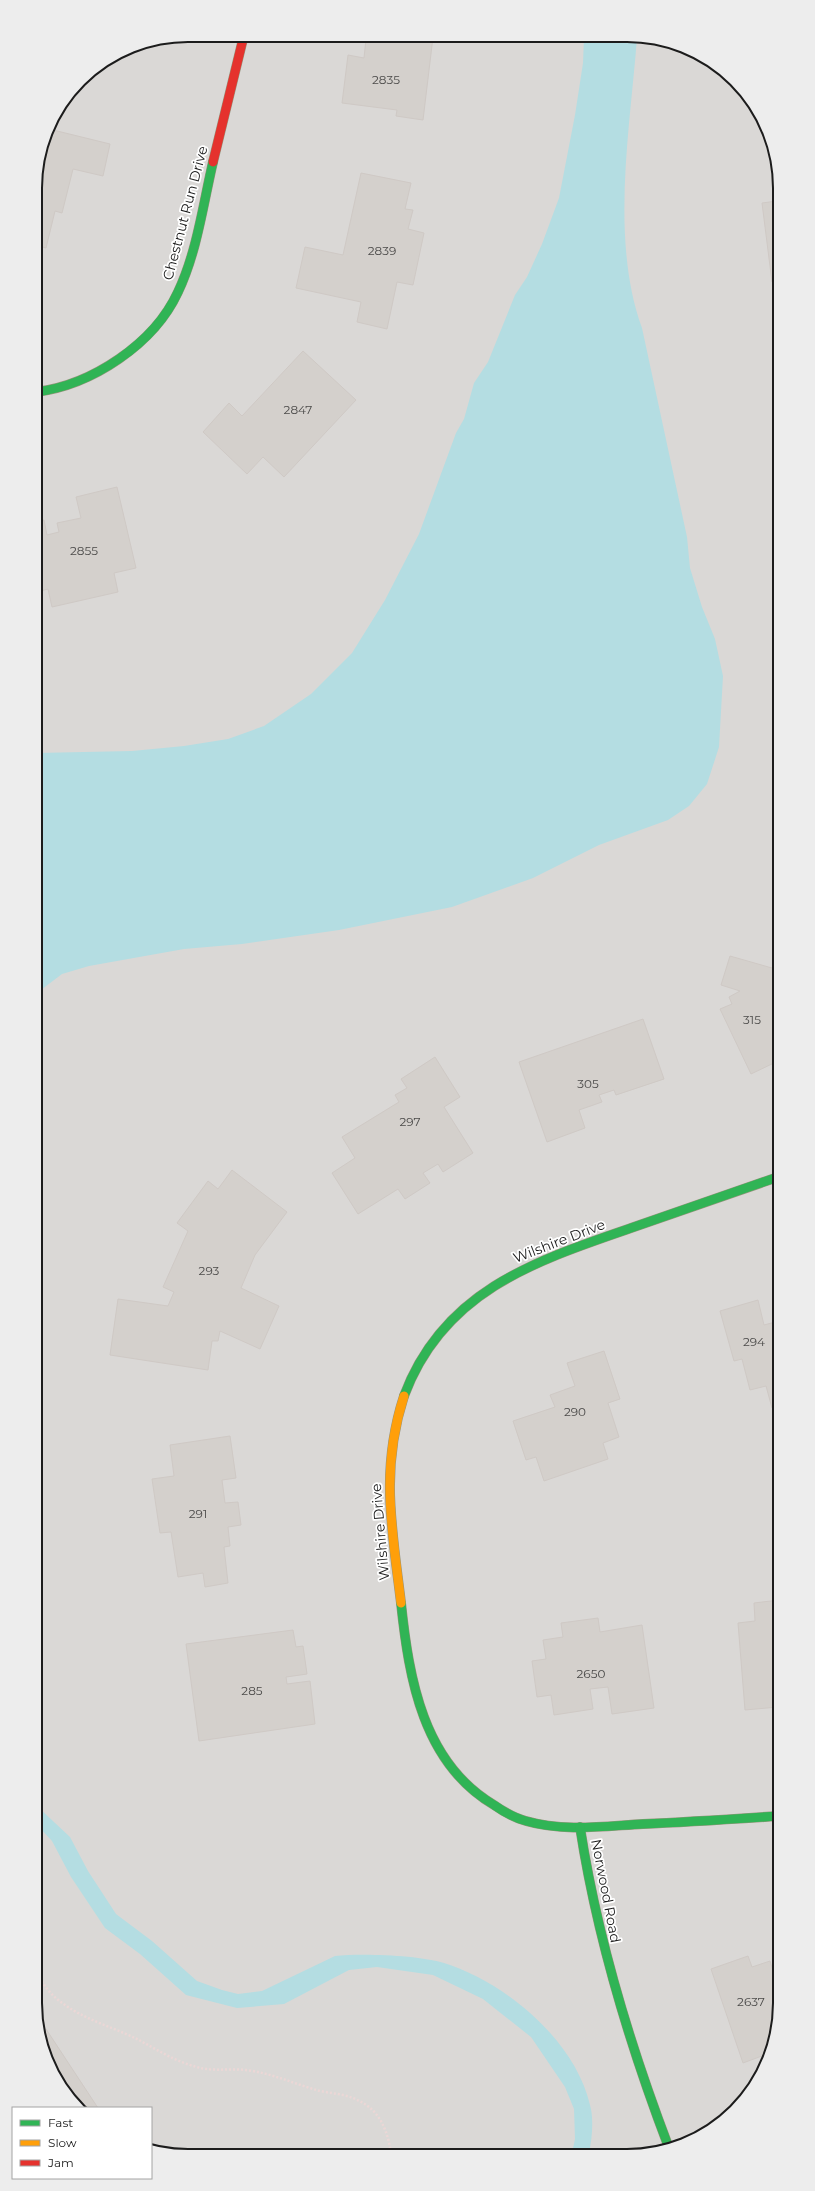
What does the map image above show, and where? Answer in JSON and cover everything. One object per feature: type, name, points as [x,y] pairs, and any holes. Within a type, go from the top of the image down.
[{"type":"street","name":"Chestnut Run Drive","points":[[42,392],[86,377],[126,354],[159,320],[177,294],[189,262],[242,42]]},
{"type":"street","name":"Wilshire Drive","points":[[580,1827],[545,1825],[512,1816],[480,1798],[454,1774],[426,1728],[415,1697],[405,1645],[388,1493],[390,1450],[393,1427],[417,1366],[431,1342],[451,1318],[488,1287],[517,1270],[553,1254],[773,1179]]},
{"type":"street","name":"Norwood Road","points":[[667,2143],[627,2034],[605,1959],[587,1877],[580,1827],[773,1816]]},
{"type":"path","points":[[42,1982],[67,2007],[184,2063],[213,2070],[234,2069],[272,2074],[315,2090],[343,2095],[364,2102],[377,2114],[388,2134],[390,2149]]},
{"type":"shaded area","points":[[169,43],[646,43],[683,53],[716,72],[723,78],[743,99],[753,115],[762,132],[768,150],[773,179],[773,2012],[768,2041],[762,2059],[743,2092],[716,2119],[683,2138],[665,2144],[636,2149],[169,2148],[152,2144],[152,2107],[86,2107],[72,2092],[62,2076],[53,2059],[47,2041],[42,2012],[42,179],[47,150],[53,132],[72,99],[78,92],[99,72],[124,57],[150,47]]},
{"type":"water","points":[[584,42],[637,42],[625,184],[627,258],[632,294],[642,328],[687,537],[690,568],[702,607],[715,639],[723,676],[719,747],[707,784],[689,806],[668,820],[599,845],[533,878],[452,907],[339,930],[242,944],[184,949],[89,966],[62,974],[42,989],[42,753],[132,751],[184,746],[228,739],[264,726],[311,694],[352,653],[385,600],[419,534],[456,433],[464,419],[474,383],[488,362],[515,295],[527,277],[542,244],[559,198],[575,115],[583,63]]},
{"type":"water","points":[[42,1811],[70,1837],[88,1871],[116,1914],[152,1941],[197,1981],[222,1990],[238,1994],[262,1991],[335,1956],[346,1955],[405,1956],[433,1960],[467,1972],[490,1984],[513,1999],[534,2017],[553,2037],[569,2058],[582,2081],[590,2105],[592,2129],[590,2149],[573,2149],[575,2139],[574,2109],[565,2087],[531,2037],[483,1999],[433,1975],[377,1967],[349,1970],[284,2004],[237,2008],[186,1995],[140,1954],[105,1928],[71,1877],[52,1841],[42,1830]]},
{"type":"building","points":[[366,42],[432,42],[423,120],[396,116],[397,110],[342,103],[348,55],[364,58]]},
{"type":"building","points":[[54,130],[110,144],[103,176],[73,169],[62,213],[55,211],[46,248],[42,247],[42,179],[47,150]]},
{"type":"building","points":[[361,173],[411,183],[405,209],[413,210],[408,229],[424,233],[413,285],[397,282],[387,329],[357,322],[361,302],[296,288],[305,247],[343,255]]},
{"type":"building","points":[[773,202],[772,282],[762,203]]},
{"type":"building","points":[[303,351],[356,400],[284,477],[263,457],[247,474],[203,432],[229,403],[242,416]]},
{"type":"building","points":[[117,487],[136,568],[114,573],[118,592],[52,607],[48,589],[42,590],[42,520],[44,520],[47,535],[59,532],[57,523],[81,518],[76,497]]},
{"type":"building","points":[[730,956],[773,968],[773,1063],[751,1074],[720,1009],[732,1004],[729,997],[740,991],[721,985]]},
{"type":"building","points":[[643,1019],[664,1079],[616,1095],[614,1090],[599,1095],[602,1102],[579,1110],[585,1128],[547,1142],[519,1062]]},
{"type":"building","points":[[435,1057],[460,1097],[444,1107],[473,1153],[443,1172],[438,1164],[423,1173],[430,1183],[405,1199],[398,1189],[358,1214],[332,1173],[355,1158],[342,1137],[399,1102],[395,1095],[407,1088],[401,1079]]},
{"type":"building","points":[[232,1170],[287,1212],[255,1255],[241,1288],[279,1306],[260,1349],[220,1331],[218,1341],[212,1341],[208,1370],[110,1355],[118,1299],[168,1306],[174,1292],[163,1287],[188,1231],[177,1223],[208,1181],[218,1189]]},
{"type":"building","points":[[758,1300],[764,1325],[773,1323],[773,1408],[766,1386],[750,1390],[742,1359],[734,1361],[720,1311]]},
{"type":"building","points":[[604,1351],[620,1399],[608,1403],[619,1437],[603,1443],[608,1459],[544,1481],[536,1457],[526,1460],[513,1421],[555,1407],[550,1395],[575,1386],[567,1363]]},
{"type":"building","points":[[230,1436],[236,1478],[222,1480],[225,1503],[238,1502],[241,1525],[228,1527],[230,1546],[224,1547],[228,1583],[205,1587],[203,1573],[178,1577],[171,1532],[160,1533],[152,1479],[174,1476],[170,1445]]},
{"type":"building","points":[[773,1601],[773,1707],[745,1710],[738,1623],[755,1621],[754,1603]]},
{"type":"building","points":[[598,1618],[600,1632],[642,1625],[654,1708],[612,1714],[608,1687],[590,1689],[593,1709],[554,1715],[551,1695],[537,1697],[532,1661],[546,1659],[543,1640],[563,1637],[561,1623]]},
{"type":"building","points":[[293,1630],[296,1647],[303,1646],[307,1674],[286,1677],[287,1684],[310,1681],[315,1724],[199,1741],[186,1644]]},
{"type":"building","points":[[748,1956],[752,1967],[770,1961],[773,1971],[773,2012],[768,2041],[763,2056],[743,2063],[711,1969]]},
{"type":"building","points":[[46,2029],[97,2107],[86,2107],[72,2092],[53,2059],[45,2030]]},
{"type":"traffic: fast","points":[[42,391],[57,388],[78,381],[99,371],[119,359],[154,329],[167,311],[185,277],[195,245],[213,162]]},
{"type":"traffic: fast","points":[[404,1396],[421,1360],[442,1330],[468,1305],[496,1285],[527,1268],[561,1253],[773,1179]]},
{"type":"traffic: fast","points":[[401,1603],[404,1632],[415,1689],[424,1717],[435,1743],[451,1766],[470,1787],[505,1812],[522,1820],[540,1824],[570,1827],[599,1827],[773,1816]]},
{"type":"traffic: fast","points":[[580,1827],[595,1909],[616,1990],[654,2109],[667,2143]]},
{"type":"traffic: slow","points":[[401,1603],[394,1549],[390,1499],[390,1474],[392,1449],[404,1396]]},
{"type":"traffic: jam","points":[[213,162],[242,42]]}]
